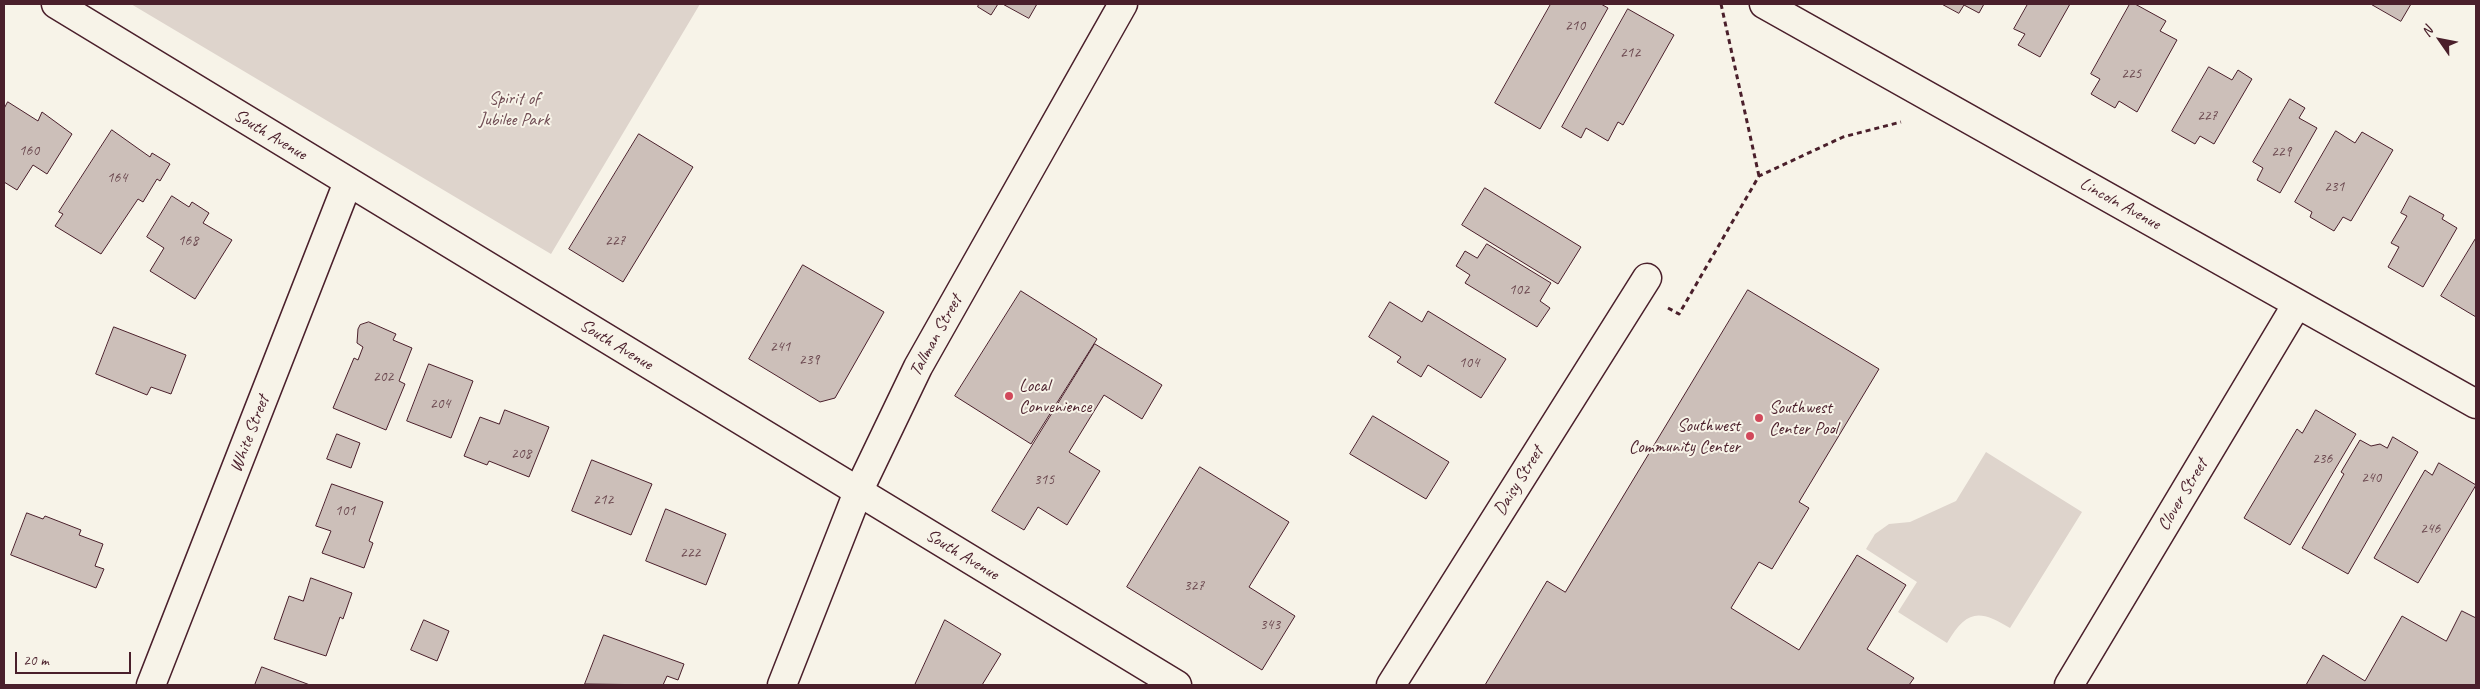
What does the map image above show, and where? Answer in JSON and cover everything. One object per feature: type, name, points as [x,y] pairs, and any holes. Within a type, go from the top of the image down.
[{"type":"street","name":"South Avenue","points":[[56,4],[1177,685]]},
{"type":"street","name":"Tallman Street","points":[[782,685],[858,492],[918,367],[1123,4]]},
{"type":"street","name":"Lincoln Avenue","points":[[1764,4],[2476,404]]},
{"type":"street","name":"White Street","points":[[151,685],[348,182]]},
{"type":"street","name":"Daisy Street","points":[[1391,685],[1642,284]]},
{"type":"street","name":"Clover Street","points":[[2069,685],[2297,304]]},
{"type":"path","points":[[1721,4],[1759,176]]},
{"type":"path","points":[[1642,284],[1679,314],[1759,176],[1843,138],[1950,108]]},
{"type":"green space","name":"Spirit of Jubilee Park","points":[[131,4],[700,4],[551,254]]},
{"type":"green space","points":[[1986,452],[2082,512],[2010,628],[1989,617],[1974,616],[1960,624],[1947,643],[1898,612],[1917,582],[1866,549],[1875,534],[1889,524],[1910,522],[1956,501]]},
{"type":"building","points":[[979,4],[998,4],[991,15],[978,7]]},
{"type":"building","points":[[1003,4],[1037,4],[1029,18]]},
{"type":"building","points":[[1551,4],[1601,4],[1608,8],[1540,129],[1495,103]]},
{"type":"building","points":[[1942,4],[1984,4],[1979,13],[1964,5],[1959,13]]},
{"type":"building","points":[[2028,4],[2070,4],[2040,57],[2018,45],[2025,34],[2014,29]]},
{"type":"building","points":[[2130,4],[2135,4],[2166,21],[2160,31],[2177,40],[2137,112],[2119,101],[2115,108],[2091,94],[2100,79],[2091,74]]},
{"type":"building","points":[[2371,4],[2411,4],[2401,21]]},
{"type":"building","points":[[1628,9],[1674,35],[1623,125],[1618,122],[1608,141],[1586,128],[1581,138],[1562,127]]},
{"type":"building","points":[[2209,67],[2232,80],[2238,70],[2252,79],[2214,144],[2200,136],[2195,144],[2172,131]]},
{"type":"building","points":[[2290,99],[2305,108],[2299,118],[2317,128],[2280,193],[2257,180],[2263,168],[2253,162]]},
{"type":"building","points":[[8,102],[38,121],[42,112],[72,134],[47,174],[33,165],[17,190],[4,182],[4,109]]},
{"type":"building","points":[[112,130],[150,157],[152,153],[170,164],[160,181],[157,179],[143,202],[138,199],[101,254],[55,226],[63,214],[59,212]]},
{"type":"building","points":[[2336,131],[2355,143],[2362,132],[2393,150],[2351,221],[2343,217],[2334,231],[2310,217],[2312,212],[2295,202]]},
{"type":"building","points":[[639,134],[693,167],[623,282],[569,249]]},
{"type":"building","points":[[1485,188],[1581,247],[1558,284],[1462,225]]},
{"type":"building","points":[[172,196],[189,207],[192,202],[209,213],[203,223],[232,240],[195,299],[150,271],[164,248],[147,237]]},
{"type":"building","points":[[2410,196],[2444,215],[2442,219],[2457,228],[2423,287],[2388,267],[2399,247],[2391,243],[2407,216],[2401,213]]},
{"type":"building","points":[[2476,238],[2476,317],[2441,296]]},
{"type":"building","points":[[1487,244],[1551,283],[1540,301],[1550,308],[1537,327],[1465,283],[1470,275],[1456,266],[1465,251],[1477,258]]},
{"type":"building","points":[[803,265],[884,312],[835,398],[820,402],[749,359]]},
{"type":"building","name":"Southwest Community Center","points":[[1748,290],[1879,369],[1799,502],[1809,508],[1772,569],[1759,562],[1731,608],[1799,650],[1857,555],[1906,585],[1867,649],[1914,678],[1909,685],[1485,685],[1547,581],[1565,592]]},
{"type":"building","points":[[1021,291],[1097,339],[1031,444],[955,396]]},
{"type":"building","points":[[1390,302],[1422,322],[1428,311],[1506,359],[1481,398],[1428,365],[1421,377],[1397,362],[1401,357],[1369,337]]},
{"type":"building","points":[[369,322],[396,334],[393,340],[412,348],[399,381],[405,384],[386,430],[333,408],[354,358],[358,360],[363,347],[357,343],[358,329],[360,325]]},
{"type":"building","points":[[114,327],[186,355],[171,394],[151,387],[147,395],[96,374]]},
{"type":"building","points":[[1095,344],[1162,385],[1142,419],[1104,395],[1069,452],[1100,471],[1067,525],[1038,507],[1024,530],[992,511]]},
{"type":"building","points":[[429,364],[473,381],[451,438],[407,421]]},
{"type":"building","points":[[505,410],[549,427],[529,477],[489,461],[487,465],[464,456],[480,417],[499,424]]},
{"type":"building","points":[[2316,410],[2356,434],[2290,545],[2244,518],[2297,429],[2302,433]]},
{"type":"building","points":[[1373,416],[1449,462],[1426,499],[1350,454]]},
{"type":"building","points":[[337,434],[360,443],[351,468],[327,459]]},
{"type":"building","points":[[2393,437],[2418,452],[2348,574],[2302,548],[2344,474],[2341,472],[2360,440],[2371,446],[2380,444],[2387,448]]},
{"type":"building","points":[[592,460],[652,484],[631,535],[572,511]]},
{"type":"building","points":[[2439,463],[2476,485],[2418,583],[2374,558],[2425,470],[2432,475]]},
{"type":"building","points":[[1200,467],[1289,522],[1249,587],[1295,616],[1262,670],[1127,587]]},
{"type":"building","points":[[332,484],[383,502],[369,541],[373,543],[364,568],[322,553],[331,531],[316,526]]},
{"type":"building","points":[[666,509],[726,534],[706,585],[646,561]]},
{"type":"building","points":[[27,513],[43,519],[45,516],[81,530],[79,535],[103,544],[95,566],[104,569],[96,588],[11,555]]},
{"type":"building","points":[[311,578],[352,593],[343,619],[340,617],[326,656],[274,639],[289,596],[303,601]]},
{"type":"building","points":[[2462,611],[2476,618],[2476,685],[2306,685],[2323,655],[2365,681],[2402,616],[2446,641]]},
{"type":"building","points":[[424,620],[449,631],[437,661],[411,650]]},
{"type":"building","points":[[945,620],[1001,654],[982,685],[915,685]]},
{"type":"building","points":[[604,635],[684,664],[678,680],[667,676],[663,685],[585,684]]},
{"type":"building","points":[[262,667],[310,685],[255,685]]},
{"type":"place","name":"Local Convenience","points":[[1009,396]]},
{"type":"place","name":"Southwest Center Pool","points":[[1759,418]]},
{"type":"place","name":"Southwest Community Center","points":[[1750,436]]}]
